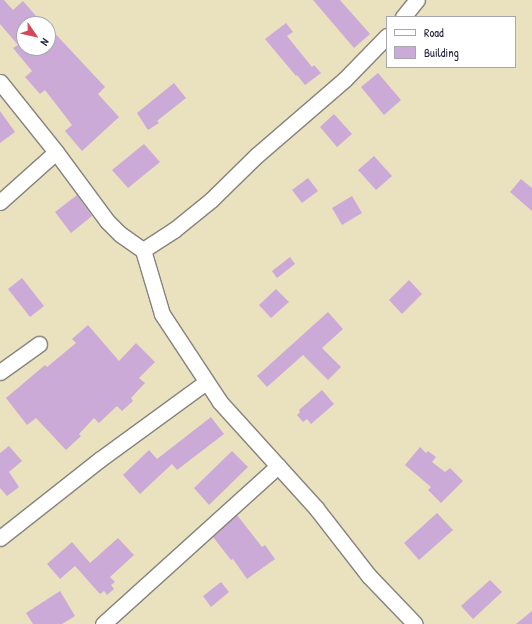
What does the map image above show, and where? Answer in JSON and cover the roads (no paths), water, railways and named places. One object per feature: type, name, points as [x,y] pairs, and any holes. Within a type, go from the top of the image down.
[{"type":"street","points":[[405,16],[417,0]]},
{"type":"street","points":[[143,250],[174,230],[211,200],[257,155],[345,79],[386,37]]},
{"type":"street","points":[[0,82],[56,152],[106,221],[120,234],[143,250],[162,314],[220,402],[316,508],[369,576],[415,624]]},
{"type":"street","points":[[0,202],[56,152]]},
{"type":"street","points":[[0,372],[39,344]]},
{"type":"street","points":[[0,538],[99,460],[206,382]]},
{"type":"street","points":[[103,624],[278,466]]}]
